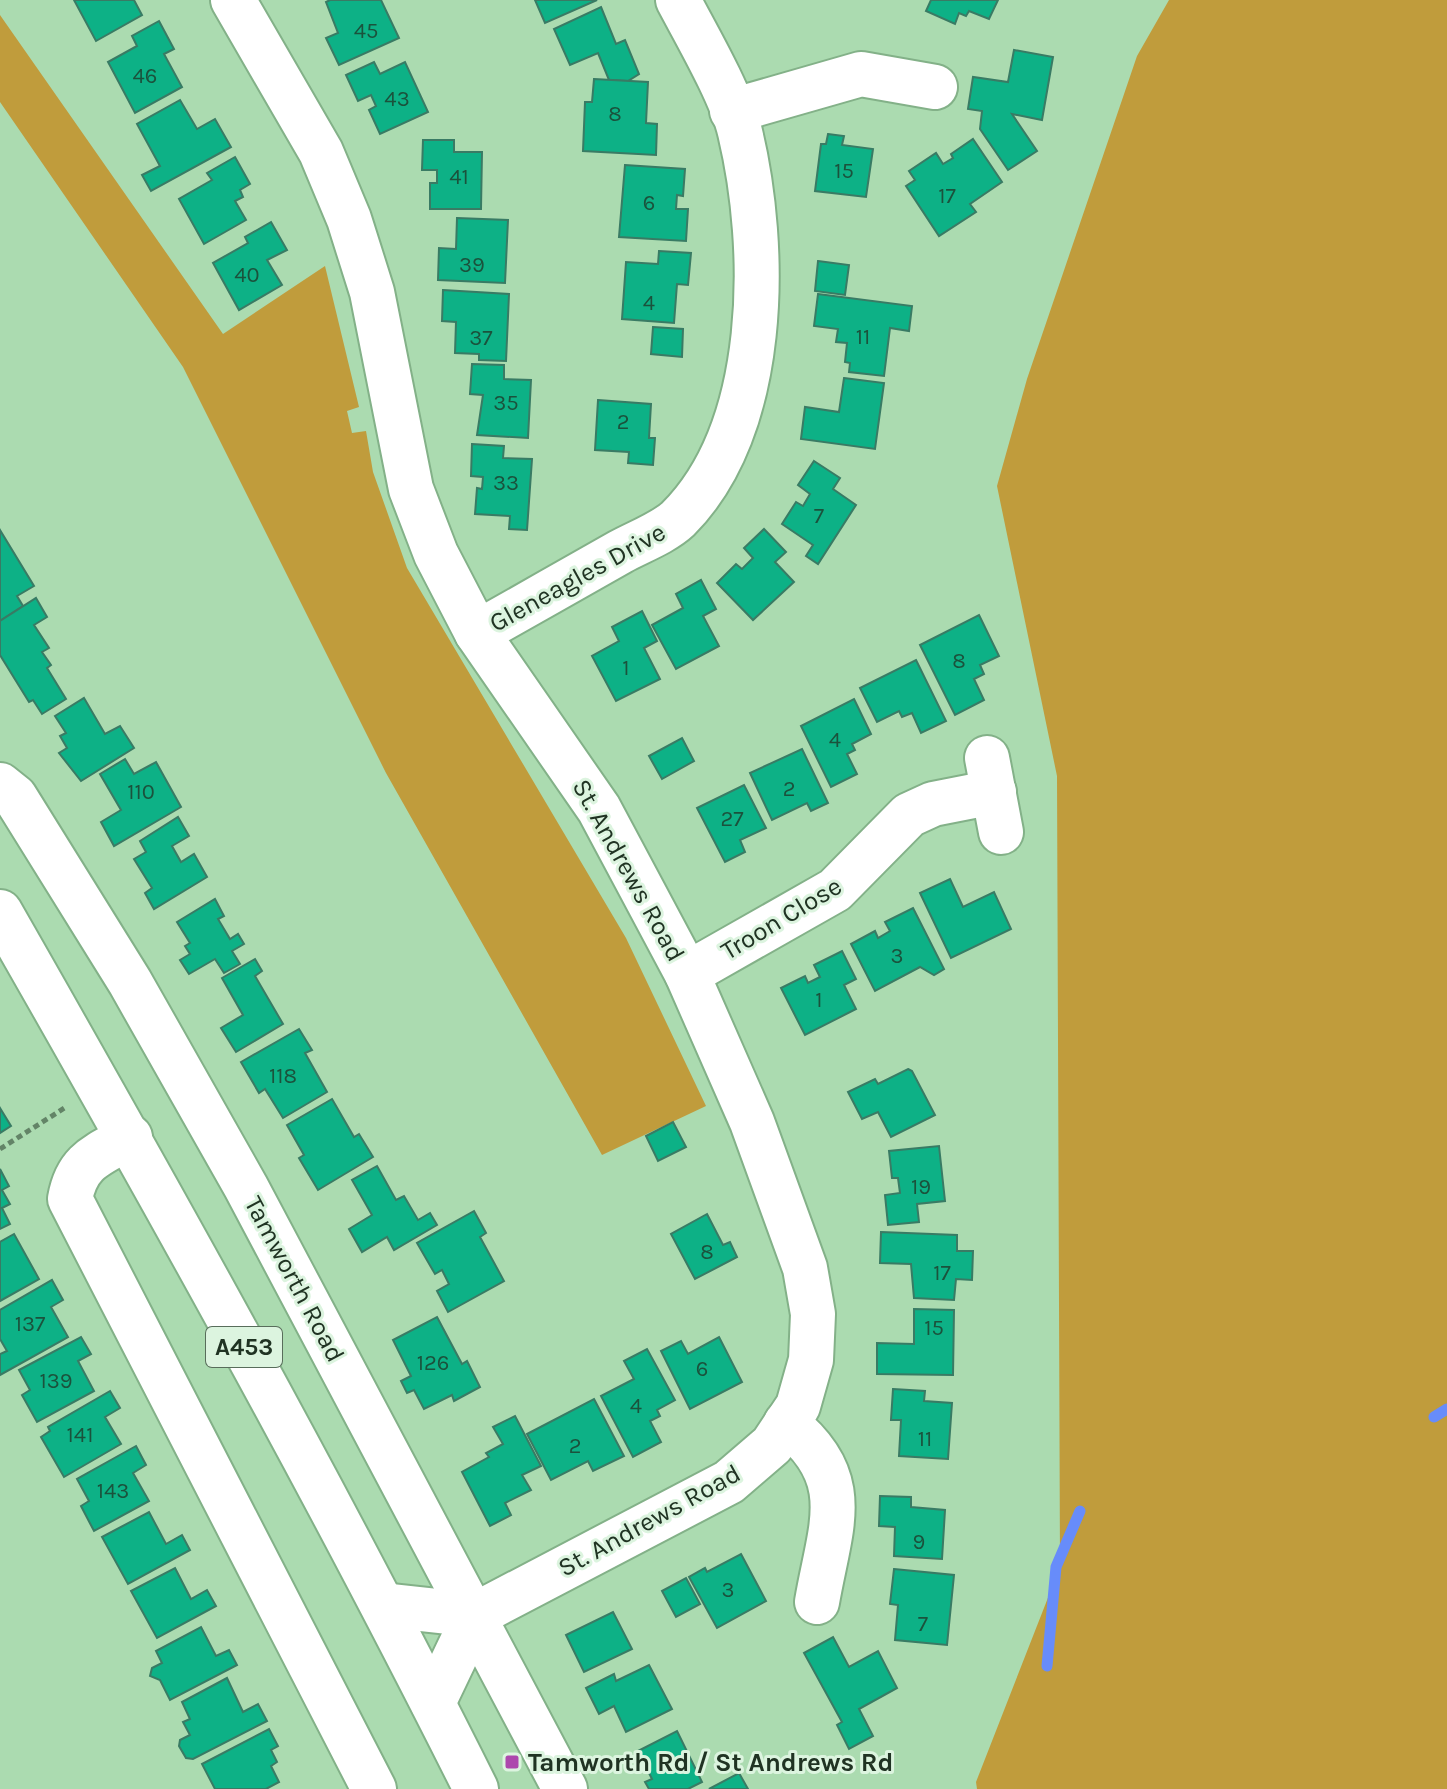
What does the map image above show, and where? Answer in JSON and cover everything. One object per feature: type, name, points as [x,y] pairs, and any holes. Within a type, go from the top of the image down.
[{"type":"street","name":"St. Andrews Road","points":[[233,0],[321,152],[349,219],[372,292],[411,489],[436,554],[477,633],[599,809],[687,974],[752,1122],[805,1268],[813,1314],[811,1360],[798,1406],[772,1445],[729,1482],[475,1615]]},
{"type":"street","name":"Gleneagles Drive","points":[[477,633],[675,521],[704,489],[726,445],[743,398],[754,319],[756,240],[740,129],[678,0]]},
{"type":"street","points":[[732,111],[861,74],[935,87]]},
{"type":"street","name":"Tamworth Road","points":[[0,785],[15,797],[130,982],[246,1187],[565,1789]]},
{"type":"street","name":"Troon Close","points":[[687,974],[835,890],[909,815],[933,804],[994,794]]},
{"type":"street","name":"A453","points":[[0,912],[130,1137],[383,1605],[476,1789]]},
{"type":"street","points":[[130,1137],[85,1163],[74,1176],[70,1199],[374,1789]]},
{"type":"street","points":[[786,1423],[820,1454],[831,1482],[833,1514],[817,1602]]},
{"type":"street","points":[[383,1605],[475,1615],[433,1703]]},
{"type":"path","points":[[0,1149],[67,1107]]},
{"type":"shaded area","points":[[1169,0],[1447,0],[1447,1789],[977,1789],[976,1782],[1060,1567],[1057,776],[997,486],[1027,379],[1137,56]]},
{"type":"shaded area","points":[[0,15],[223,334],[325,266],[359,407],[347,411],[352,433],[366,431],[373,472],[407,568],[626,938],[706,1106],[602,1155],[386,773],[183,367],[0,102]]},
{"type":"building","points":[[74,0],[134,0],[142,15],[96,41]]},
{"type":"building","points":[[381,0],[399,38],[339,65],[326,38],[338,33],[326,2]]},
{"type":"building","points":[[535,0],[597,0],[545,23]]},
{"type":"building","points":[[931,0],[998,0],[989,19],[969,11],[966,16],[959,13],[955,24],[926,11]]},
{"type":"building","points":[[601,7],[616,44],[625,40],[639,74],[628,81],[609,80],[598,53],[570,65],[554,29]]},
{"type":"building","points":[[159,21],[174,49],[164,54],[182,87],[135,113],[108,62],[137,46],[132,36]]},
{"type":"building","points":[[1014,50],[1053,57],[1042,120],[1012,114],[1037,151],[1008,170],[980,129],[982,111],[968,109],[973,77],[1008,82]]},
{"type":"building","points":[[374,62],[380,74],[405,62],[428,112],[380,134],[369,110],[376,106],[371,95],[358,101],[346,75]]},
{"type":"building","points":[[594,79],[648,82],[646,123],[657,124],[656,155],[583,151],[585,102],[592,102]]},
{"type":"building","points":[[180,100],[197,129],[215,119],[231,147],[151,191],[142,175],[160,166],[137,124]]},
{"type":"building","points":[[828,134],[844,136],[842,145],[873,149],[866,197],[815,191],[821,144],[826,144]]},
{"type":"building","points":[[973,139],[1002,182],[970,204],[976,212],[939,236],[906,186],[915,180],[909,171],[936,153],[943,164],[953,158],[951,154]]},
{"type":"building","points":[[423,140],[454,140],[454,152],[482,152],[481,209],[430,209],[430,183],[437,183],[437,170],[422,170]]},
{"type":"building","points":[[235,157],[250,184],[240,190],[243,197],[235,201],[246,220],[204,244],[179,199],[212,180],[207,173]]},
{"type":"building","points":[[625,165],[685,169],[683,196],[677,195],[676,209],[688,209],[686,241],[619,237]]},
{"type":"building","points":[[457,218],[508,220],[505,283],[438,280],[439,248],[456,249]]},
{"type":"building","points":[[271,222],[287,250],[267,260],[282,285],[239,310],[213,263],[248,243],[245,237]]},
{"type":"building","points":[[659,251],[691,253],[688,285],[677,284],[674,323],[622,319],[626,262],[658,264]]},
{"type":"building","points":[[818,261],[849,265],[845,295],[815,291]]},
{"type":"building","points":[[443,290],[509,294],[506,361],[479,360],[479,354],[455,353],[456,322],[442,321]]},
{"type":"building","points":[[818,294],[912,306],[909,331],[890,328],[884,376],[849,372],[850,363],[845,362],[847,343],[836,342],[838,329],[814,326]]},
{"type":"building","points":[[653,327],[683,329],[682,357],[651,354]]},
{"type":"building","points":[[472,364],[504,365],[504,379],[531,380],[528,438],[477,435],[483,395],[470,394]]},
{"type":"building","points":[[844,378],[884,383],[875,449],[801,439],[805,407],[839,412]]},
{"type":"building","points":[[598,400],[651,404],[649,438],[655,438],[653,465],[628,463],[629,452],[595,450]]},
{"type":"building","points":[[472,444],[504,446],[503,458],[532,459],[527,530],[509,529],[510,516],[475,514],[477,488],[482,489],[483,477],[471,476]]},
{"type":"building","points":[[814,461],[840,478],[833,489],[856,505],[818,564],[806,556],[813,545],[782,524],[796,502],[803,506],[810,494],[798,485]]},
{"type":"building","points":[[764,529],[786,552],[775,562],[794,582],[753,620],[717,583],[736,564],[742,569],[753,558],[744,548]]},
{"type":"building","points":[[0,530],[34,586],[17,596],[23,606],[0,621]]},
{"type":"building","points":[[701,580],[716,609],[703,616],[719,646],[676,669],[652,625],[683,608],[676,594]]},
{"type":"building","points":[[36,598],[47,617],[34,625],[49,648],[42,652],[51,665],[47,668],[66,699],[42,714],[33,700],[29,702],[0,655],[0,621]]},
{"type":"building","points":[[642,611],[657,641],[644,648],[660,679],[616,701],[592,656],[619,641],[612,627]]},
{"type":"building","points":[[979,615],[999,656],[980,665],[984,674],[974,679],[984,700],[955,715],[920,645]]},
{"type":"building","points":[[916,660],[946,721],[921,733],[912,713],[902,717],[899,711],[877,722],[860,688]]},
{"type":"building","points":[[84,698],[105,734],[120,726],[134,748],[81,781],[59,753],[67,748],[60,736],[66,733],[55,716]]},
{"type":"building","points":[[854,699],[871,734],[852,744],[855,750],[847,754],[857,774],[831,787],[801,726]]},
{"type":"building","points":[[682,738],[694,761],[662,779],[649,756]]},
{"type":"building","points":[[802,749],[828,803],[811,811],[807,803],[772,820],[750,773]]},
{"type":"building","points":[[125,759],[134,774],[156,762],[181,807],[114,846],[101,822],[121,810],[100,774]]},
{"type":"building","points":[[744,785],[766,828],[740,840],[745,852],[725,862],[697,808]]},
{"type":"building","points":[[178,817],[189,836],[172,846],[181,862],[194,854],[207,877],[154,909],[145,893],[152,888],[134,859],[146,852],[140,841]]},
{"type":"building","points":[[950,879],[963,907],[994,892],[1011,929],[951,958],[920,893]]},
{"type":"building","points":[[215,899],[224,916],[218,919],[230,939],[238,934],[244,944],[232,951],[240,964],[224,973],[215,959],[189,974],[180,960],[190,954],[185,946],[190,943],[177,922]]},
{"type":"building","points":[[913,908],[944,969],[934,975],[920,967],[875,991],[851,944],[875,931],[878,938],[890,931],[885,922]]},
{"type":"building","points":[[842,951],[856,979],[844,985],[856,1009],[805,1035],[781,988],[805,976],[808,983],[820,977],[814,965]]},
{"type":"building","points":[[255,959],[262,971],[255,976],[283,1024],[236,1052],[221,1028],[243,1015],[222,978]]},
{"type":"building","points":[[299,1029],[312,1050],[305,1053],[327,1092],[283,1118],[265,1089],[259,1093],[241,1062]]},
{"type":"building","points":[[908,1069],[912,1071],[935,1115],[891,1137],[878,1112],[862,1119],[848,1092],[875,1079],[878,1084]]},
{"type":"building","points":[[332,1099],[354,1137],[359,1134],[373,1157],[318,1190],[299,1158],[304,1155],[287,1125]]},
{"type":"building","points":[[0,1108],[11,1126],[0,1133]]},
{"type":"building","points":[[673,1122],[686,1147],[658,1161],[646,1136]]},
{"type":"building","points":[[939,1146],[945,1201],[917,1204],[919,1222],[888,1225],[885,1195],[900,1193],[898,1178],[892,1178],[889,1151]]},
{"type":"building","points":[[377,1166],[396,1200],[404,1196],[418,1220],[430,1213],[437,1225],[394,1250],[387,1237],[362,1252],[349,1229],[372,1215],[352,1180]]},
{"type":"building","points":[[0,1169],[9,1186],[2,1190],[10,1204],[2,1208],[10,1224],[0,1229]]},
{"type":"building","points":[[474,1211],[486,1233],[480,1237],[504,1281],[448,1312],[437,1291],[449,1284],[442,1270],[435,1274],[417,1243]]},
{"type":"building","points":[[707,1214],[723,1245],[730,1242],[737,1257],[695,1279],[671,1234]]},
{"type":"building","points":[[881,1232],[957,1235],[957,1251],[973,1251],[972,1280],[956,1279],[954,1300],[914,1298],[911,1264],[880,1263]]},
{"type":"building","points":[[14,1234],[39,1279],[0,1301],[0,1242]]},
{"type":"building","points":[[52,1280],[63,1300],[51,1307],[68,1337],[0,1375],[0,1354],[7,1351],[0,1339],[0,1310]]},
{"type":"building","points":[[914,1309],[954,1310],[953,1375],[877,1374],[877,1343],[914,1344]]},
{"type":"building","points":[[437,1317],[462,1364],[467,1361],[480,1387],[454,1401],[452,1395],[424,1409],[414,1390],[407,1393],[401,1381],[411,1376],[393,1340]]},
{"type":"building","points":[[81,1337],[91,1354],[78,1361],[94,1391],[37,1422],[22,1395],[30,1390],[19,1370]]},
{"type":"building","points":[[719,1337],[742,1382],[690,1409],[661,1351],[681,1341],[688,1354]]},
{"type":"building","points":[[647,1349],[675,1400],[657,1410],[660,1416],[650,1421],[661,1442],[633,1457],[601,1396],[634,1379],[624,1361]]},
{"type":"building","points":[[893,1389],[925,1391],[924,1401],[952,1403],[948,1459],[899,1456],[901,1420],[891,1420]]},
{"type":"building","points":[[110,1391],[120,1408],[105,1417],[121,1444],[64,1477],[41,1437],[50,1431],[48,1427]]},
{"type":"building","points":[[594,1399],[624,1456],[593,1471],[588,1461],[551,1480],[527,1434]]},
{"type":"building","points":[[515,1416],[541,1466],[522,1475],[531,1490],[505,1503],[511,1515],[490,1526],[462,1472],[489,1457],[486,1453],[503,1444],[493,1427]]},
{"type":"building","points":[[136,1446],[146,1465],[133,1473],[149,1501],[94,1531],[81,1506],[89,1501],[77,1479]]},
{"type":"building","points":[[880,1496],[911,1497],[911,1507],[945,1510],[942,1559],[894,1556],[895,1527],[879,1526]]},
{"type":"building","points":[[149,1512],[166,1544],[182,1535],[190,1550],[128,1584],[102,1537]]},
{"type":"building","points":[[741,1554],[766,1601],[717,1628],[689,1577],[705,1568],[707,1572]]},
{"type":"building","points":[[175,1568],[191,1599],[207,1590],[216,1606],[157,1638],[131,1591]]},
{"type":"building","points":[[894,1569],[954,1575],[947,1645],[895,1640],[898,1605],[890,1604]]},
{"type":"building","points":[[686,1578],[700,1604],[676,1617],[662,1591]]},
{"type":"building","points":[[613,1612],[632,1649],[584,1672],[566,1635]]},
{"type":"building","points":[[201,1627],[216,1656],[229,1650],[237,1665],[170,1700],[160,1680],[150,1676],[152,1668],[162,1663],[156,1651]]},
{"type":"building","points":[[833,1637],[849,1667],[878,1651],[897,1688],[859,1709],[873,1736],[849,1749],[837,1725],[842,1722],[804,1653]]},
{"type":"building","points":[[649,1665],[672,1709],[626,1732],[614,1706],[599,1714],[586,1688],[614,1674],[616,1681]]},
{"type":"building","points":[[227,1678],[243,1712],[258,1704],[267,1721],[193,1759],[186,1758],[179,1746],[180,1740],[190,1735],[183,1722],[190,1719],[182,1702]]},
{"type":"building","points":[[269,1729],[278,1746],[271,1750],[277,1762],[271,1766],[279,1782],[266,1789],[215,1789],[202,1764]]},
{"type":"building","points":[[677,1731],[702,1782],[688,1789],[649,1789],[645,1782],[652,1779],[638,1751]]},
{"type":"building","points":[[739,1773],[748,1789],[709,1789]]},
{"type":"waterway","points":[[1434,1417],[1447,1409]]},
{"type":"waterway","points":[[1047,1666],[1056,1567],[1080,1511]]},
{"type":"place","name":"Tamworth Rd / St Andrews Rd","points":[[512,1762]]}]
